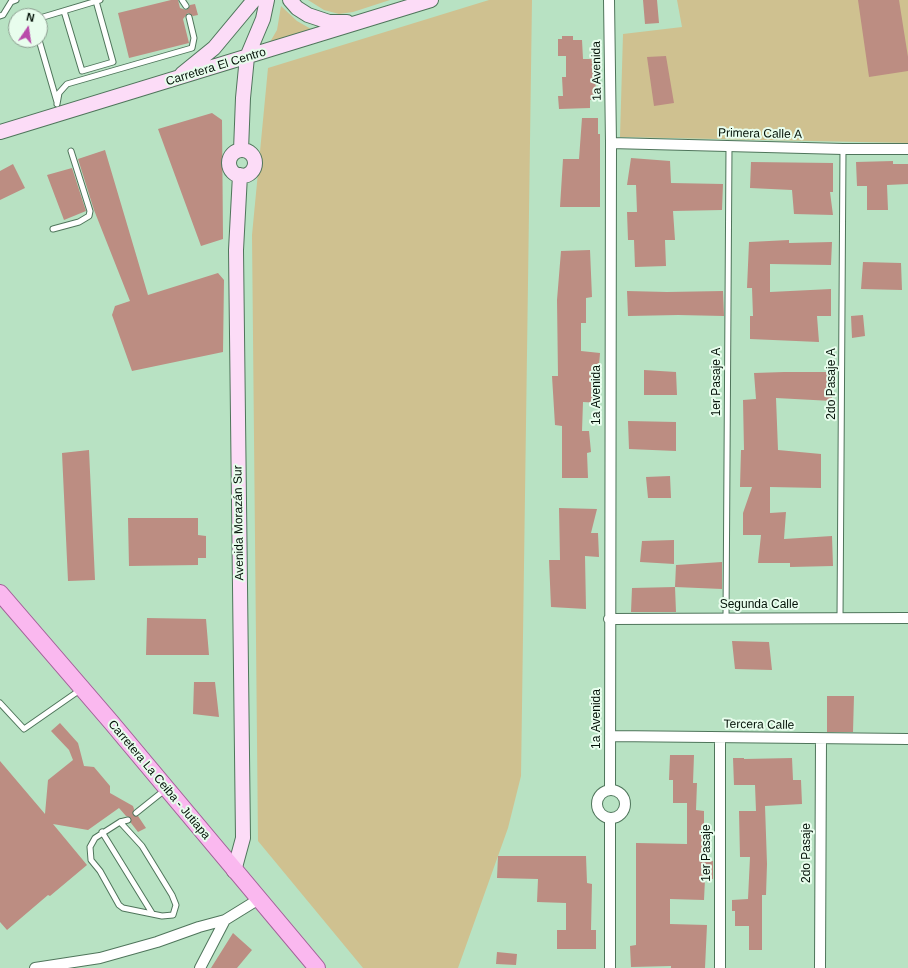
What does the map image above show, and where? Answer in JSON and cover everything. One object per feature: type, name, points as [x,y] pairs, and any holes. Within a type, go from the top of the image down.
[{"type":"main road","name":"Carretera La Ceiba - Jutiapa","points":[[0,593],[317,968]]},
{"type":"street","points":[[177,79],[214,48],[254,0]]},
{"type":"street","points":[[241,150],[242,98],[247,57],[263,19],[267,0]]},
{"type":"street","points":[[290,0],[297,8],[308,15],[329,22],[363,21]]},
{"type":"street","name":"Carretera El Centro","points":[[0,132],[59,109],[177,79],[431,0]]},
{"type":"street","name":"1a Avenida","points":[[609,0],[611,143],[609,619],[610,790]]},
{"type":"street","name":"Primera Calle A","points":[[611,143],[728,147],[908,149]]},
{"type":"street","points":[[241,150],[245,150],[252,155],[255,163],[248,174],[240,175],[233,172],[229,164],[231,156],[241,150]]},
{"type":"street","name":"Avenida Morazán Sur","points":[[234,871],[243,838],[236,250],[240,175]]},
{"type":"street","name":"Segunda Calle","points":[[609,619],[908,618]]},
{"type":"street","name":"Tercera Calle","points":[[610,736],[908,739]]},
{"type":"street","name":"1er Pasaje","points":[[720,738],[720,968]]},
{"type":"street","name":"2do Pasaje","points":[[820,968],[821,738]]},
{"type":"street","points":[[610,790],[619,792],[625,799],[626,804],[623,813],[615,818],[610,818],[602,814],[597,806],[597,801],[602,793],[610,790]]},
{"type":"street","points":[[610,818],[610,968]]},
{"type":"street","points":[[35,968],[100,958],[157,942],[199,927],[225,920],[259,899]]},
{"type":"street","points":[[200,968],[225,920]]},
{"type":"lane","points":[[0,16],[3,15],[11,2],[16,0]]},
{"type":"lane","points":[[182,0],[186,6]]},
{"type":"lane","points":[[48,15],[64,10],[98,1],[113,62],[82,71],[64,10]]},
{"type":"lane","points":[[59,109],[59,93],[67,84],[189,49],[193,45],[194,38],[189,17]]},
{"type":"lane","points":[[41,48],[59,109]]},
{"type":"lane","name":"1er Pasaje A","points":[[726,618],[728,147]]},
{"type":"lane","name":"2do Pasaje A","points":[[840,618],[843,149]]},
{"type":"lane","points":[[53,229],[79,222],[89,216],[90,211],[71,151]]},
{"type":"lane","points":[[0,703],[24,729],[82,689]]},
{"type":"lane","points":[[136,813],[166,789]]},
{"type":"lane","points":[[120,822],[142,846],[172,895],[176,905],[173,914],[168,916],[137,912],[119,905],[100,870],[91,860],[90,847],[95,838],[102,832],[120,822],[128,820]]},
{"type":"lane","points":[[102,832],[152,913]]},
{"type":"shaded area","points":[[308,0],[390,0],[353,12],[339,14],[324,10]]},
{"type":"shaded area","points":[[489,0],[532,0],[521,776],[508,828],[458,968],[363,968],[258,841],[252,235],[268,68]]},
{"type":"shaded area","points":[[677,0],[908,0],[908,143],[620,137],[623,34],[682,27]]},
{"type":"shaded area","points":[[281,6],[297,21],[311,29],[270,42],[277,30]]},
{"type":"building","points":[[171,0],[178,0],[180,8],[186,10],[190,5],[195,4],[198,15],[193,16],[188,13],[183,19],[189,43],[129,58],[118,13]]},
{"type":"building","points":[[643,0],[657,0],[659,23],[645,24]]},
{"type":"building","points":[[858,0],[899,0],[908,57],[908,71],[869,77]]},
{"type":"building","points":[[562,36],[573,36],[573,40],[582,40],[583,59],[595,59],[596,100],[590,100],[590,108],[559,109],[558,96],[563,96],[562,77],[566,77],[566,56],[558,56],[558,39],[562,39]]},
{"type":"building","points":[[666,56],[674,103],[654,106],[647,57]]},
{"type":"building","points":[[212,113],[222,120],[223,239],[201,246],[158,129]]},
{"type":"building","points":[[582,118],[598,118],[598,134],[600,134],[600,207],[560,207],[563,159],[579,159]]},
{"type":"building","points":[[105,150],[148,295],[218,273],[224,280],[223,352],[132,371],[112,315],[115,306],[130,301],[94,210],[78,159]]},
{"type":"building","points":[[631,158],[670,161],[671,183],[723,184],[722,210],[673,211],[675,240],[665,240],[666,266],[635,267],[634,240],[628,240],[627,212],[637,212],[636,185],[627,185]]},
{"type":"building","points":[[893,161],[893,164],[908,164],[908,184],[887,185],[888,210],[867,210],[867,186],[857,186],[856,162]]},
{"type":"building","points":[[751,162],[833,163],[833,192],[830,192],[833,215],[794,214],[792,190],[750,188]]},
{"type":"building","points":[[13,164],[25,188],[0,200],[0,171]]},
{"type":"building","points":[[72,168],[86,211],[64,220],[47,175]]},
{"type":"building","points":[[789,240],[789,243],[832,242],[831,265],[770,264],[770,292],[831,289],[831,316],[817,316],[819,342],[750,339],[750,316],[753,316],[752,288],[747,288],[749,242]]},
{"type":"building","points":[[590,250],[592,297],[586,298],[586,323],[581,323],[581,351],[600,353],[598,378],[601,403],[583,402],[582,431],[589,431],[591,452],[587,453],[588,478],[562,478],[562,426],[555,425],[552,376],[558,376],[557,300],[561,251]]},
{"type":"building","points":[[863,262],[901,263],[902,290],[861,289]]},
{"type":"building","points":[[627,291],[723,291],[724,316],[628,316]]},
{"type":"building","points":[[863,315],[865,336],[852,338],[851,316]]},
{"type":"building","points":[[644,370],[676,372],[677,395],[644,395]]},
{"type":"building","points":[[832,372],[832,401],[776,398],[778,450],[821,454],[821,488],[770,487],[770,513],[786,512],[784,539],[832,536],[833,566],[790,567],[790,563],[758,563],[761,535],[743,535],[743,513],[752,487],[740,487],[741,450],[744,450],[743,400],[756,399],[754,373]]},
{"type":"building","points":[[628,421],[676,422],[676,451],[629,449]]},
{"type":"building","points":[[89,450],[95,580],[68,581],[62,453]]},
{"type":"building","points":[[670,476],[671,498],[648,498],[646,477]]},
{"type":"building","points":[[559,508],[597,509],[591,533],[598,533],[599,557],[585,556],[586,609],[551,607],[549,560],[560,560]]},
{"type":"building","points":[[128,518],[198,518],[198,535],[206,536],[206,558],[198,558],[198,565],[129,566]]},
{"type":"building","points":[[674,540],[674,564],[640,562],[642,541]]},
{"type":"building","points":[[722,562],[722,589],[675,587],[676,565]]},
{"type":"building","points":[[675,587],[676,612],[631,612],[632,588]]},
{"type":"building","points":[[147,618],[206,619],[209,655],[146,655]]},
{"type":"building","points":[[732,641],[769,642],[772,670],[735,669]]},
{"type":"building","points":[[194,682],[215,682],[219,717],[193,714]]},
{"type":"building","points":[[827,696],[854,696],[853,732],[827,732]]},
{"type":"building","points":[[60,723],[78,743],[84,766],[94,767],[110,786],[110,793],[133,806],[133,815],[138,816],[146,828],[138,832],[131,823],[131,818],[126,816],[119,808],[88,830],[53,824],[87,865],[50,896],[48,895],[7,930],[0,922],[0,761],[45,814],[48,780],[73,760],[69,750],[51,731]]},
{"type":"building","points":[[670,755],[694,755],[693,783],[697,783],[696,810],[704,811],[704,861],[713,861],[713,879],[705,879],[704,900],[670,899],[670,924],[707,925],[705,968],[671,968],[671,966],[631,967],[630,946],[636,945],[636,843],[687,844],[687,803],[673,803],[673,780],[669,780]]},
{"type":"building","points":[[733,758],[792,758],[793,780],[801,780],[802,804],[765,806],[767,864],[766,895],[762,895],[762,950],[749,950],[749,926],[735,926],[735,911],[732,911],[732,900],[748,899],[750,857],[740,857],[739,811],[756,811],[755,785],[734,785]]},
{"type":"building","points":[[498,856],[586,856],[587,883],[592,884],[591,930],[596,930],[596,949],[557,949],[557,930],[566,930],[566,903],[537,902],[538,879],[497,878]]},
{"type":"building","points":[[233,933],[252,950],[237,968],[211,968]]},
{"type":"building","points":[[497,952],[517,954],[516,965],[496,964]]}]
